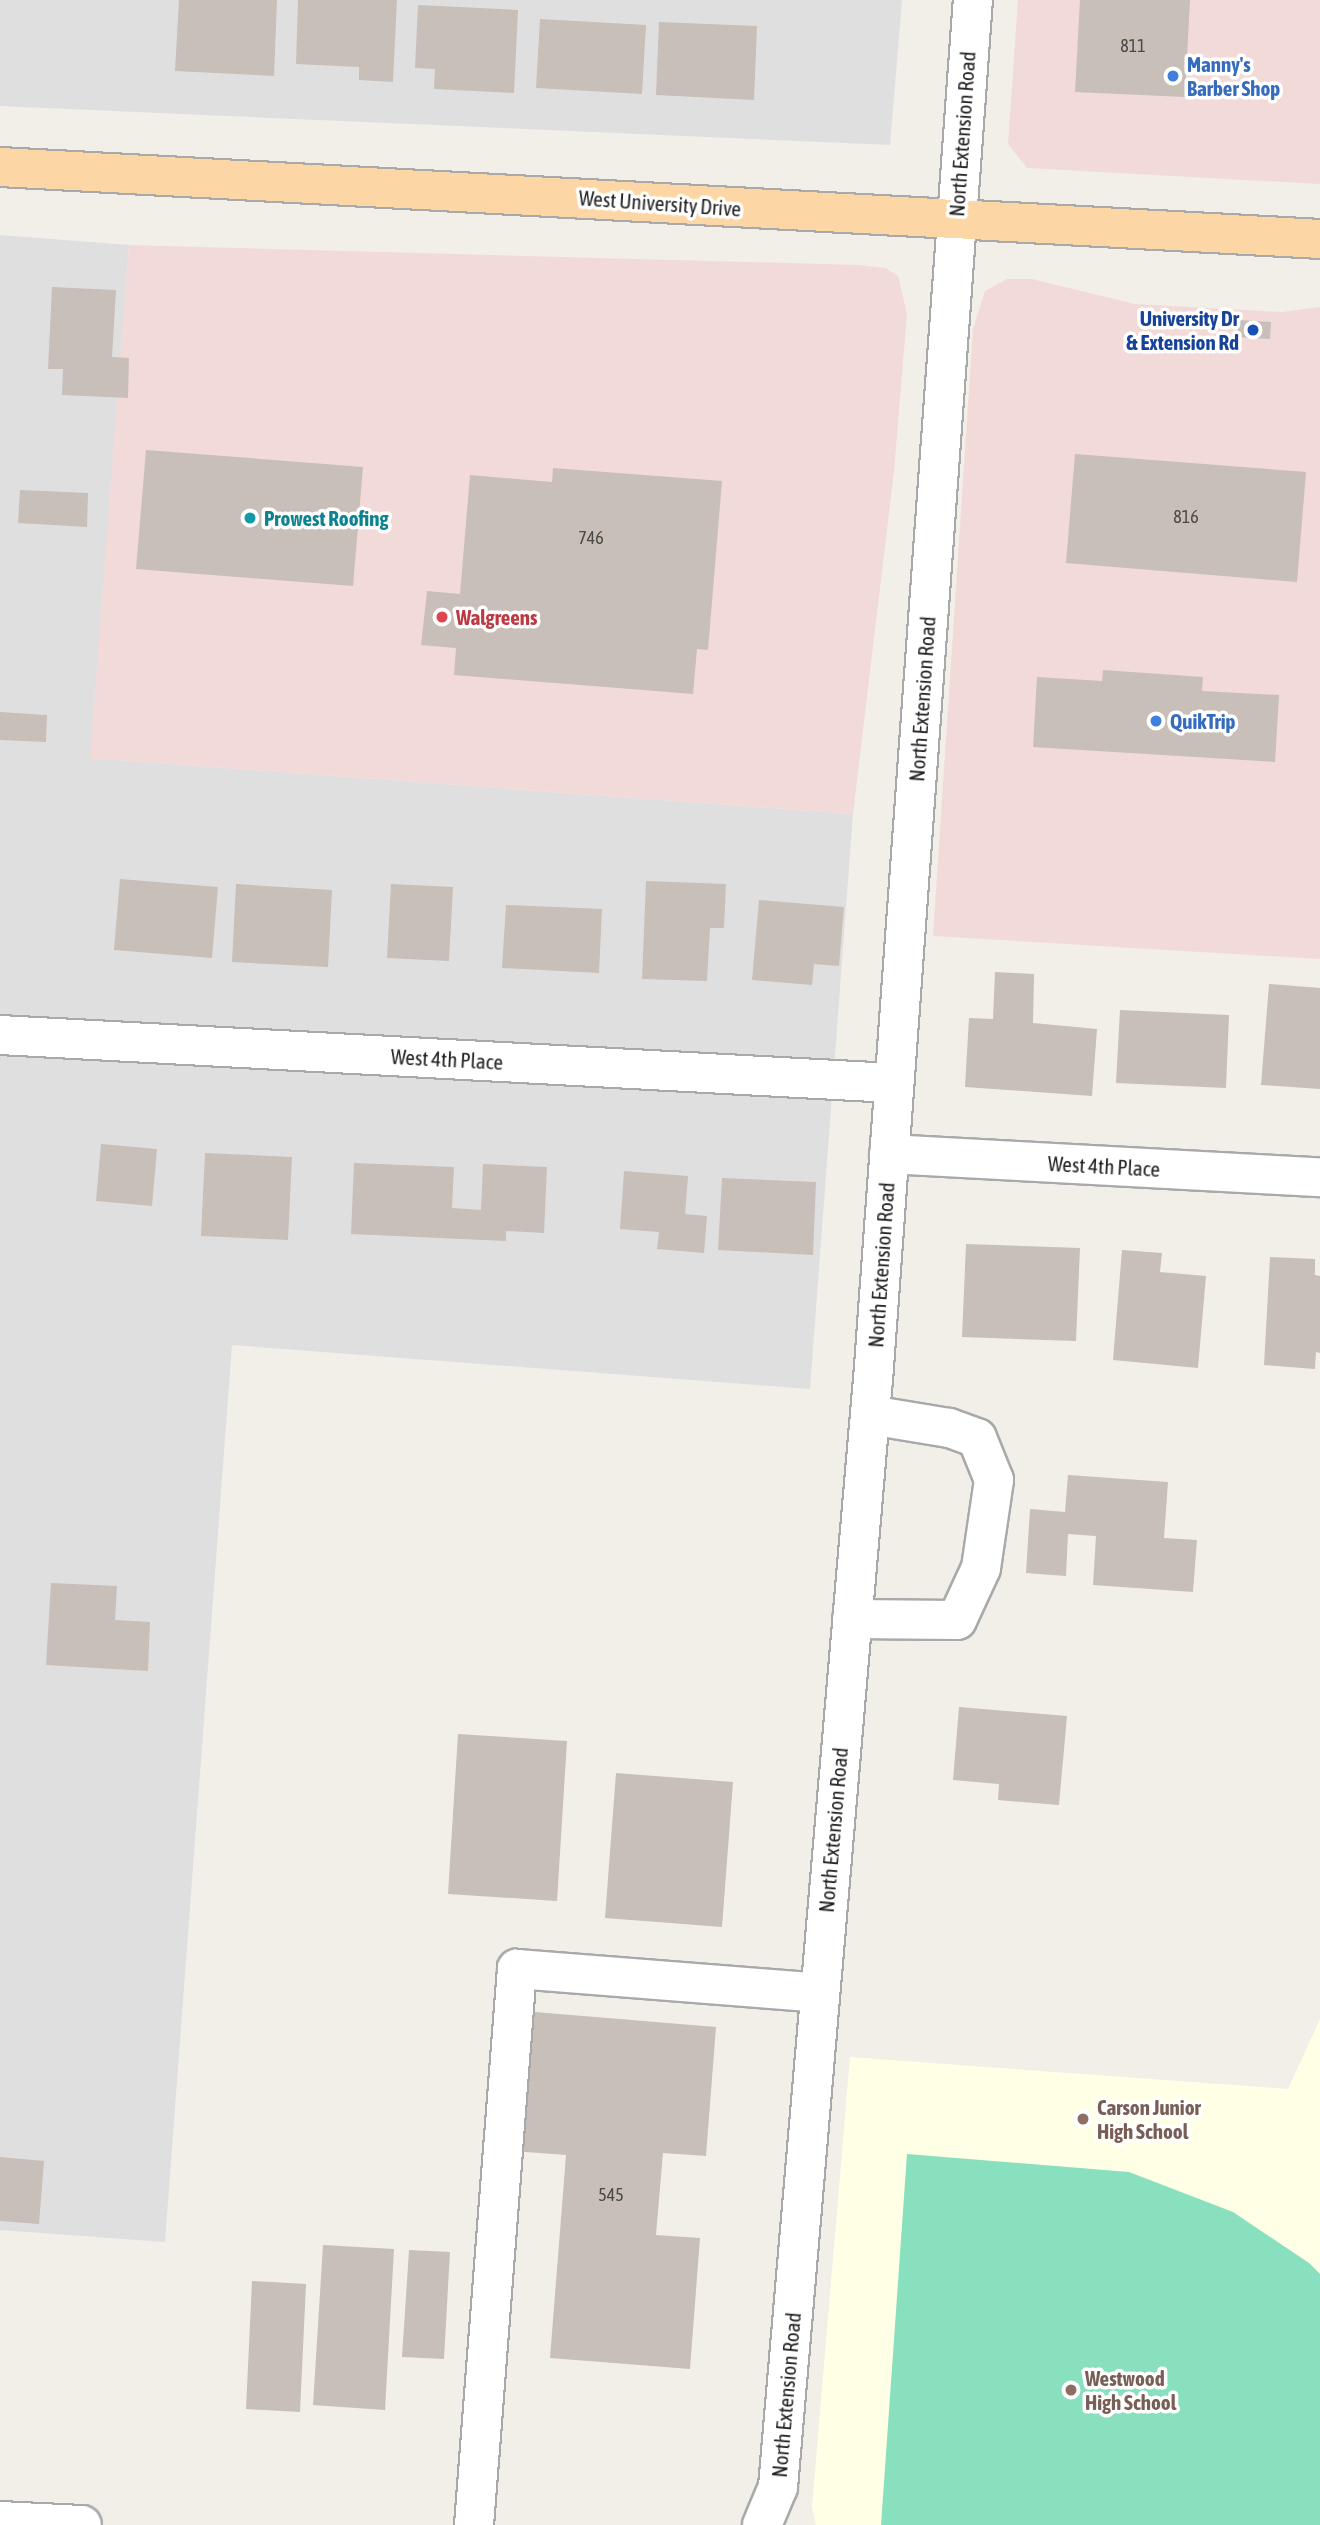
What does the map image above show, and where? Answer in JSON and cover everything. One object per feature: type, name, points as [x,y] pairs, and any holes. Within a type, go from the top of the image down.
[{"type":"main road","name":"West University Drive","points":[[0,167],[956,222],[1320,239]]},
{"type":"street","name":"North Extension Road","points":[[762,2525],[778,2487],[870,1415],[973,0]]},
{"type":"street","name":"West 4th Place","points":[[0,1035],[893,1083]]},
{"type":"street","name":"West 4th Place","points":[[889,1154],[1320,1177]]},
{"type":"street","points":[[852,1619],[957,1620],[981,1568],[993,1480],[977,1438],[949,1428],[870,1415]]},
{"type":"street","points":[[474,2525],[517,1969],[820,1993]]},
{"type":"street","points":[[0,2521],[82,2525]]},
{"type":"shaded area","points":[[0,0],[902,0],[890,145],[0,106]]},
{"type":"shaded area","points":[[1018,0],[1320,0],[1320,184],[1027,168],[1008,144]]},
{"type":"shaded area","points":[[0,235],[129,245],[91,758],[853,814],[810,1389],[232,1345],[165,2242],[0,2230]]},
{"type":"shaded area","points":[[129,245],[859,265],[885,268],[898,276],[907,314],[894,471],[853,814],[90,758]]},
{"type":"shaded area","points":[[1007,279],[1032,279],[1135,304],[1282,312],[1320,307],[1320,959],[933,936],[973,329],[985,291]]},
{"type":"shaded area","name":"Westwood High School","points":[[1320,2019],[1320,2525],[816,2525],[812,2507],[850,2057],[1288,2089]]},
{"type":"green space","name":"Westwood High School","points":[[907,2154],[1129,2172],[1233,2212],[1309,2263],[1320,2274],[1320,2525],[881,2525]]},
{"type":"building","points":[[179,0],[277,0],[274,76],[175,71]]},
{"type":"building","points":[[298,0],[397,0],[393,82],[359,80],[359,67],[296,64]]},
{"type":"building","points":[[1080,0],[1190,0],[1185,97],[1075,92]]},
{"type":"building","points":[[418,5],[518,10],[514,93],[434,89],[435,69],[415,68]]},
{"type":"building","points":[[540,19],[646,25],[642,94],[536,88]]},
{"type":"building","points":[[659,22],[757,26],[754,100],[656,95]]},
{"type":"building","points":[[52,287],[116,290],[112,357],[129,358],[128,398],[62,395],[63,369],[48,369]]},
{"type":"building","points":[[1238,320],[1271,322],[1270,339],[1238,337]]},
{"type":"building","name":"Prowest Roofing","points":[[146,450],[363,467],[353,586],[136,569]]},
{"type":"building","points":[[1075,454],[1306,472],[1297,582],[1066,563]]},
{"type":"building","name":"Walgreens","points":[[553,468],[722,481],[708,650],[697,649],[693,694],[454,675],[456,648],[421,645],[427,591],[460,594],[470,475],[552,482]]},
{"type":"building","points":[[20,490],[88,493],[87,527],[18,523]]},
{"type":"building","name":"QuikTrip","points":[[1103,670],[1203,677],[1202,691],[1279,695],[1275,762],[1033,747],[1037,677],[1102,681]]},
{"type":"building","points":[[0,712],[47,715],[46,742],[0,740]]},
{"type":"building","points":[[120,879],[218,887],[212,958],[114,950]]},
{"type":"building","points":[[646,881],[726,884],[724,928],[710,928],[707,981],[642,979]]},
{"type":"building","points":[[236,884],[332,890],[328,967],[232,962]]},
{"type":"building","points":[[391,884],[453,887],[449,961],[387,958]]},
{"type":"building","points":[[759,900],[844,907],[839,966],[814,964],[812,985],[752,980]]},
{"type":"building","points":[[506,905],[602,909],[599,973],[502,968]]},
{"type":"building","points":[[995,972],[1034,974],[1033,1023],[1097,1029],[1092,1096],[965,1087],[969,1018],[993,1019]]},
{"type":"building","points":[[1269,984],[1320,988],[1320,1089],[1261,1085]]},
{"type":"building","points":[[1120,1010],[1229,1015],[1226,1088],[1116,1083]]},
{"type":"building","points":[[101,1144],[157,1149],[152,1206],[96,1201]]},
{"type":"building","points":[[205,1153],[292,1157],[288,1240],[201,1236]]},
{"type":"building","points":[[354,1163],[454,1167],[452,1208],[481,1210],[483,1164],[547,1167],[544,1233],[506,1231],[506,1241],[351,1234]]},
{"type":"building","points":[[624,1171],[688,1176],[685,1214],[707,1216],[704,1253],[657,1249],[659,1232],[620,1229]]},
{"type":"building","points":[[722,1178],[816,1182],[813,1255],[718,1250]]},
{"type":"building","points":[[966,1244],[1080,1248],[1076,1341],[962,1337]]},
{"type":"building","points":[[1122,1250],[1162,1253],[1160,1272],[1206,1276],[1198,1368],[1113,1360]]},
{"type":"building","points":[[1270,1257],[1315,1259],[1315,1275],[1320,1276],[1320,1353],[1316,1352],[1315,1369],[1264,1365]]},
{"type":"building","points":[[1068,1475],[1168,1482],[1164,1538],[1197,1540],[1193,1592],[1093,1585],[1096,1536],[1068,1534],[1066,1576],[1026,1573],[1030,1509],[1065,1512]]},
{"type":"building","points":[[51,1583],[117,1586],[115,1620],[150,1622],[148,1671],[46,1665]]},
{"type":"building","points":[[959,1707],[1067,1716],[1059,1805],[998,1800],[999,1784],[953,1780]]},
{"type":"building","points":[[458,1734],[567,1741],[557,1901],[448,1894]]},
{"type":"building","points":[[616,1773],[733,1782],[722,1927],[605,1918]]},
{"type":"building","points":[[523,2011],[716,2027],[706,2156],[663,2153],[656,2235],[700,2238],[690,2369],[550,2358],[566,2155],[512,2151]]},
{"type":"building","points":[[0,2157],[44,2161],[39,2224],[0,2221]]},
{"type":"building","points":[[323,2245],[394,2249],[385,2410],[313,2405]]},
{"type":"building","points":[[409,2250],[450,2252],[444,2359],[402,2357]]},
{"type":"building","points":[[252,2281],[306,2284],[300,2412],[246,2409]]},
{"type":"place","name":"Manny's Barber Shop","points":[[1173,76]]},
{"type":"place","name":"University Dr & Extension Rd","points":[[1253,330]]},
{"type":"place","name":"Prowest Roofing","points":[[250,518]]},
{"type":"place","name":"Walgreens","points":[[442,617]]},
{"type":"place","name":"QuikTrip","points":[[1156,721]]},
{"type":"place","name":"Carson Junior High School","points":[[1083,2119]]},
{"type":"place","name":"Westwood High School","points":[[1071,2390]]}]
